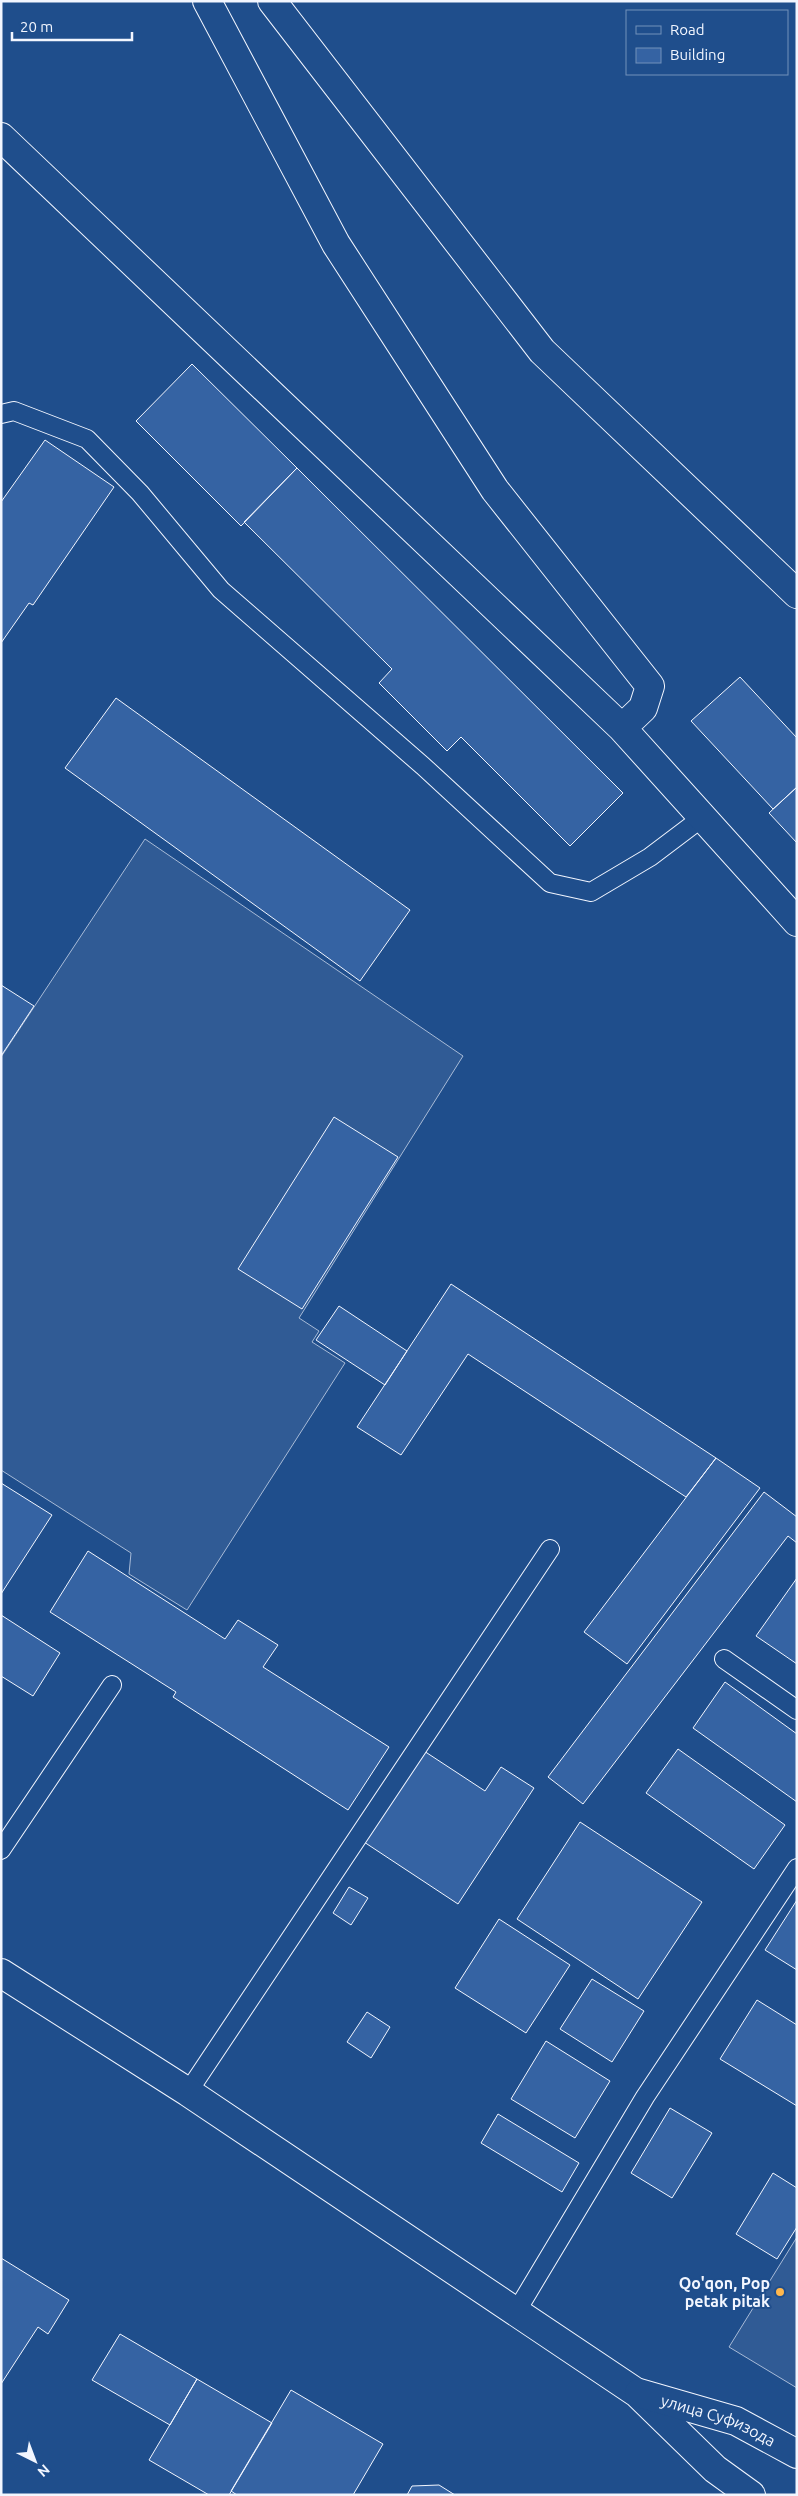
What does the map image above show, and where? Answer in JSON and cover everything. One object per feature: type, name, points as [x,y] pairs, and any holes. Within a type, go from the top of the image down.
[{"type":"street","points":[[207,1],[336,244],[495,490],[650,686],[643,708],[622,728]]},
{"type":"street","points":[[272,1],[542,351],[797,594]]},
{"type":"street","points":[[1,136],[622,728],[797,922]]},
{"type":"street","points":[[1,1973],[188,2092],[637,2393],[715,2469],[751,2495]]},
{"type":"street","name":"улица Суфизода","points":[[637,2393],[736,2420],[797,2454]]},
{"type":"lane","points":[[1,414],[14,411],[87,439],[140,493],[221,590],[423,766],[550,883],[592,892],[650,858],[703,818]]},
{"type":"lane","points":[[188,2092],[550,1549]]},
{"type":"lane","points":[[724,1659],[797,1710]]},
{"type":"lane","points":[[1,1850],[112,1686]]},
{"type":"lane","points":[[516,2312],[645,2097],[797,1868]]},
{"type":"shaded area","points":[[145,839],[463,1056],[299,1318],[319,1331],[312,1342],[345,1363],[187,1610],[129,1574],[131,1553],[1,1470],[1,1057]]},
{"type":"shaded area","name":"Qo'qon, Pop petak pitak","points":[[797,2237],[797,2388],[729,2347]]},
{"type":"building","points":[[192,364],[297,468],[241,526],[136,421]]},
{"type":"building","points":[[45,440],[114,487],[33,605],[29,603],[1,643],[1,502]]},
{"type":"building","points":[[297,468],[623,793],[570,846],[461,737],[447,751],[379,683],[392,669],[244,522]]},
{"type":"building","points":[[740,677],[797,738],[797,787],[773,809],[691,721]]},
{"type":"building","points":[[116,698],[410,910],[360,981],[65,768]]},
{"type":"building","points":[[797,787],[797,843],[769,813]]},
{"type":"building","points":[[1,985],[34,1006],[1,1056]]},
{"type":"building","points":[[334,1117],[398,1157],[302,1309],[238,1269]]},
{"type":"building","points":[[451,1284],[716,1458],[686,1497],[468,1354],[401,1455],[357,1427]]},
{"type":"building","points":[[339,1306],[407,1351],[385,1385],[316,1340]]},
{"type":"building","points":[[716,1458],[760,1488],[627,1664],[584,1632]]},
{"type":"building","points":[[1,1483],[52,1515],[1,1594]]},
{"type":"building","points":[[764,1492],[797,1517],[797,1543],[788,1536],[583,1804],[548,1777]]},
{"type":"building","points":[[88,1551],[225,1639],[238,1620],[278,1645],[263,1667],[389,1747],[348,1810],[173,1697],[176,1692],[50,1612]]},
{"type":"building","points":[[797,1578],[797,1664],[756,1636]]},
{"type":"building","points":[[1,1615],[60,1653],[33,1696],[1,1676]]},
{"type":"building","points":[[725,1682],[797,1734],[797,1802],[693,1728]]},
{"type":"building","points":[[678,1749],[785,1825],[754,1869],[646,1793]]},
{"type":"building","points":[[424,1751],[485,1791],[501,1767],[534,1788],[458,1904],[364,1842]]},
{"type":"building","points":[[580,1822],[702,1902],[638,1999],[517,1919]]},
{"type":"building","points":[[349,1887],[368,1898],[351,1925],[333,1913]]},
{"type":"building","points":[[797,1900],[797,1970],[765,1950]]},
{"type":"building","points":[[499,1919],[570,1965],[526,2033],[455,1988]]},
{"type":"building","points":[[592,1979],[644,2011],[612,2062],[560,2029]]},
{"type":"building","points":[[757,2000],[797,2025],[797,2106],[720,2059]]},
{"type":"building","points":[[367,2012],[390,2027],[371,2058],[347,2042]]},
{"type":"building","points":[[546,2041],[610,2081],[575,2138],[511,2099]]},
{"type":"building","points":[[670,2108],[712,2133],[672,2198],[631,2173]]},
{"type":"building","points":[[498,2114],[579,2163],[562,2192],[481,2143]]},
{"type":"building","points":[[773,2173],[797,2188],[797,2227],[777,2259],[736,2234]]},
{"type":"building","points":[[1,2258],[69,2300],[48,2334],[38,2327],[1,2384]]},
{"type":"building","points":[[120,2334],[197,2379],[170,2425],[92,2380]]},
{"type":"building","points":[[197,2379],[272,2423],[229,2495],[209,2495],[149,2460]]},
{"type":"building","points":[[291,2390],[383,2444],[353,2495],[237,2495],[231,2491]]},
{"type":"building","points":[[439,2485],[455,2495],[407,2495],[412,2486]]},
{"type":"place","name":"Qo'qon, Pop petak pitak","points":[[780,2292]]}]
